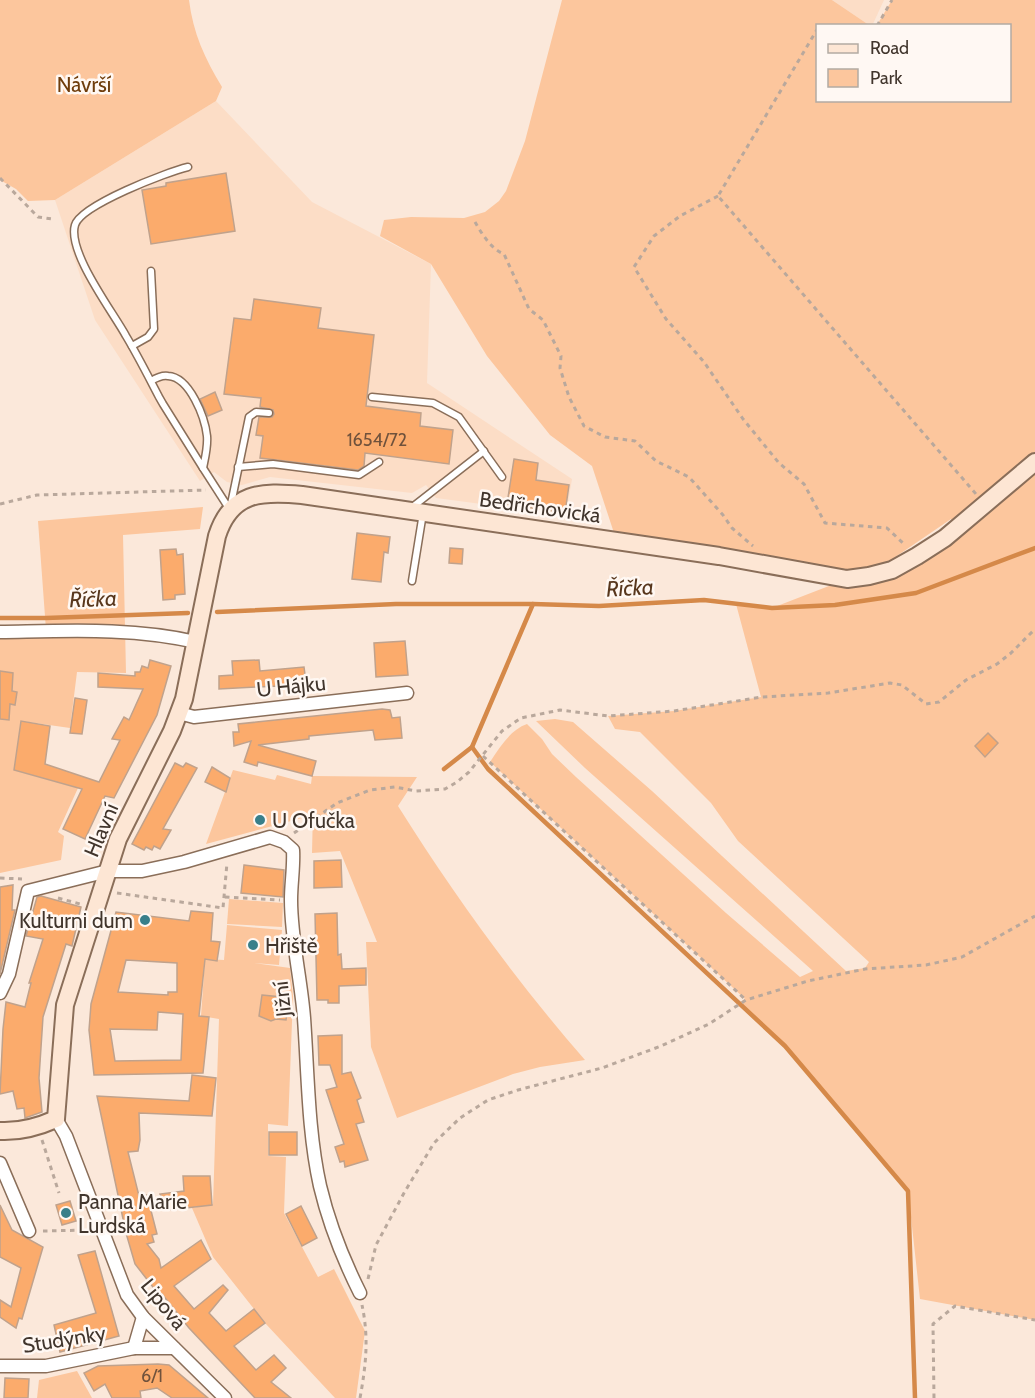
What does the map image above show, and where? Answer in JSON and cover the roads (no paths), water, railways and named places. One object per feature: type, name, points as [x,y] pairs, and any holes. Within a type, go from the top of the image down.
[{"type":"street","name":"Bedřichovická","points":[[230,510],[247,498],[270,493],[302,495],[719,556],[846,579],[892,570],[917,556],[945,538],[1035,462]]},
{"type":"street","name":"Hlavní","points":[[56,1119],[65,1005],[107,896],[108,871],[117,839],[155,766],[179,713],[187,688],[217,537],[223,520],[230,510]]},
{"type":"street","points":[[0,632],[99,630],[171,636],[196,642]]},
{"type":"street","name":"U Hájku","points":[[179,713],[194,717],[407,693]]},
{"type":"street","name":"Jižní","points":[[108,871],[142,871],[184,862],[270,837],[284,842],[293,850],[291,901],[304,1017],[310,1115],[320,1185],[337,1243],[360,1293]]},
{"type":"street","points":[[0,993],[9,974],[28,891],[108,871]]},
{"type":"street","points":[[0,1131],[12,1132],[38,1127],[56,1119]]},
{"type":"street","name":"Lipová","points":[[56,1119],[66,1136],[128,1295],[143,1317],[225,1398]]},
{"type":"street","points":[[0,1163],[29,1231]]},
{"type":"street","name":"Studýnky","points":[[134,1348],[143,1317]]},
{"type":"street","name":"Studýnky","points":[[0,1366],[46,1366],[134,1348],[174,1348]]},
{"type":"lane","points":[[188,167],[167,173],[96,205],[82,214],[75,225],[75,239],[86,268],[150,381],[230,510]]},
{"type":"lane","points":[[132,346],[148,337],[154,329],[151,271]]},
{"type":"lane","points":[[150,381],[163,376],[172,376],[182,382],[190,392],[203,417],[206,432],[207,445],[203,468]]},
{"type":"lane","points":[[372,397],[436,405],[462,420],[501,477]]},
{"type":"lane","points":[[230,510],[249,417],[256,412],[269,413]]},
{"type":"lane","points":[[412,581],[415,511],[483,451]]},
{"type":"lane","points":[[238,467],[273,464],[359,475],[379,462]]},
{"type":"waterway","name":"Říčka","points":[[217,612],[396,604],[599,606],[704,600],[772,608],[835,605],[916,593],[1035,548]]},
{"type":"waterway","points":[[444,769],[472,747],[533,604]]},
{"type":"waterway","name":"Říčka","points":[[0,618],[188,613]]},
{"type":"waterway","points":[[472,747],[488,769],[785,1046],[908,1191],[915,1398]]},
{"type":"place","name":"U Ofučka","points":[[260,820]]},
{"type":"place","name":"Kulturni dum","points":[[145,920]]},
{"type":"place","name":"Hřiště","points":[[253,945]]},
{"type":"place","name":"Panna Marie Lurdská","points":[[66,1213]]},
{"type":"park label","name":"Návrší","points":[[84,84]]}]
